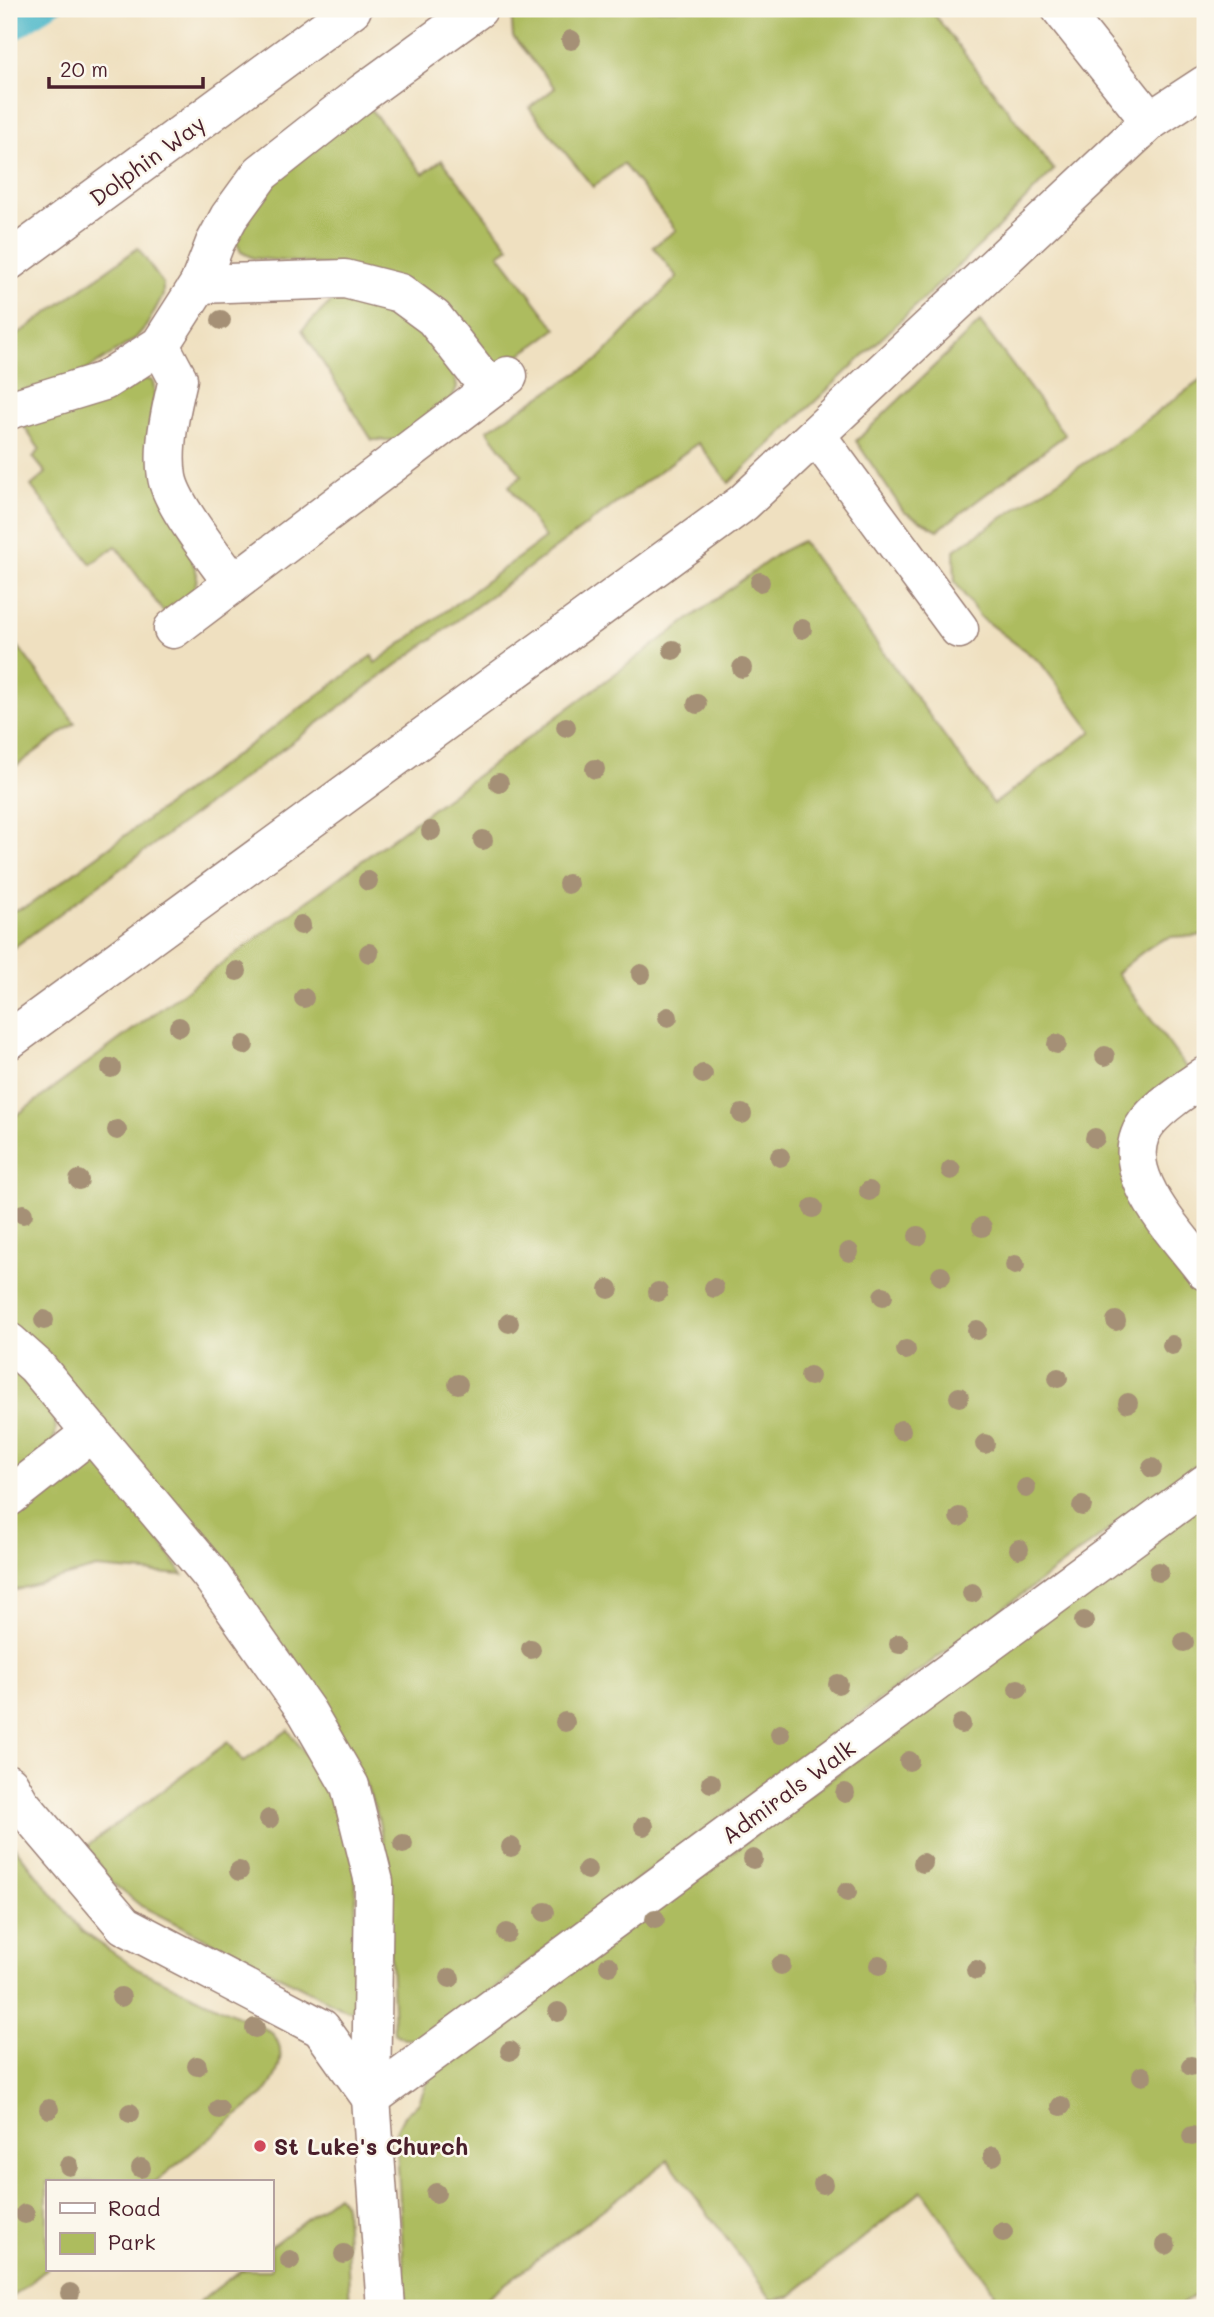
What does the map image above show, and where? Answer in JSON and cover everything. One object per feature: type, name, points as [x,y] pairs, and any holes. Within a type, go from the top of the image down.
[{"type":"lane","name":"Dolphin Way","points":[[9,261],[352,9]]},
{"type":"lane","points":[[9,410],[104,381],[160,345],[199,284],[215,243],[229,217],[261,173],[364,92],[478,9]]},
{"type":"lane","points":[[1061,9],[1150,121]]},
{"type":"lane","points":[[9,1040],[743,503],[1150,121],[1205,85]]},
{"type":"lane","points":[[173,629],[499,383],[434,317],[400,293],[345,279],[199,284]]},
{"type":"lane","points":[[160,345],[178,379],[167,425],[167,478],[182,510],[233,584]]},
{"type":"lane","points":[[816,435],[959,629]]},
{"type":"lane","points":[[1205,1076],[1149,1121],[1139,1138],[1136,1153],[1138,1169],[1147,1193],[1205,1271]]},
{"type":"lane","points":[[9,1342],[36,1366],[210,1574],[307,1712],[350,1786],[374,1882],[371,2098],[386,2308]]},
{"type":"lane","points":[[9,1497],[92,1432]]},
{"type":"lane","name":"Admirals Walk","points":[[371,2098],[1205,1484]]},
{"type":"lane","points":[[9,1784],[20,1803],[124,1926],[321,2028],[371,2098]]},
{"type":"green space","points":[[511,9],[930,9],[1054,170],[996,230],[729,483],[698,443],[9,951],[9,912],[28,906],[372,656],[375,663],[545,538],[509,486],[522,476],[487,430],[598,360],[677,277],[653,247],[676,230],[623,164],[593,187],[529,108],[555,88],[513,37]]},
{"type":"green space","points":[[368,106],[423,174],[442,160],[509,247],[499,254],[556,329],[516,357],[488,362],[326,265],[253,258],[241,252],[236,241],[260,192]]},
{"type":"green space","points":[[138,248],[163,284],[163,295],[147,325],[135,339],[76,377],[9,395],[9,341]]},
{"type":"green space","points":[[340,293],[370,297],[410,320],[454,375],[457,387],[452,399],[400,440],[372,440],[302,330]]},
{"type":"green space","points":[[980,322],[1065,435],[938,530],[904,512],[856,441]]},
{"type":"green space","points":[[1205,377],[1205,934],[1172,937],[1160,941],[1117,973],[1188,1070],[1130,1188],[1205,1300],[1205,1459],[615,1896],[429,2039],[404,2039],[394,2033],[383,1842],[378,1817],[366,1785],[9,1326],[9,1121],[780,552],[802,541],[994,804],[1092,731],[1040,662],[980,617],[955,582],[954,550],[1115,443]]},
{"type":"green space","points":[[142,378],[153,381],[155,395],[148,435],[197,574],[192,594],[167,617],[116,546],[91,564],[31,486],[46,473],[33,457],[40,450],[20,421]]},
{"type":"green space","points":[[9,634],[75,723],[9,771]]},
{"type":"green space","points":[[9,1367],[44,1401],[55,1422],[56,1433],[47,1448],[9,1480]]},
{"type":"green space","points":[[92,1464],[110,1470],[126,1488],[183,1575],[96,1568],[9,1592],[9,1521],[77,1469]]},
{"type":"green space","points":[[1205,1502],[1205,2288],[1176,2308],[977,2308],[995,2293],[922,2191],[789,2297],[772,2300],[668,2160],[484,2300],[490,2308],[406,2308],[396,2131],[403,2117],[419,2102],[435,2072]]},
{"type":"green space","points":[[288,1730],[314,1766],[337,1806],[356,1866],[355,2009],[348,2011],[141,1906],[110,1881],[87,1846],[228,1742],[243,1762]]},
{"type":"green space","points":[[9,1840],[82,1931],[137,1969],[270,2031],[279,2046],[280,2062],[274,2079],[264,2094],[157,2180],[46,2180],[46,2270],[9,2300]]},
{"type":"green space","points":[[337,2195],[345,2206],[350,2308],[191,2308],[238,2272],[273,2272],[273,2244]]},
{"type":"water","points":[[9,9],[122,9],[9,80]]},
{"type":"pier","points":[[63,9],[125,9],[9,84],[9,46]]},
{"type":"place","name":"St Luke's Church","points":[[260,2146]]}]
